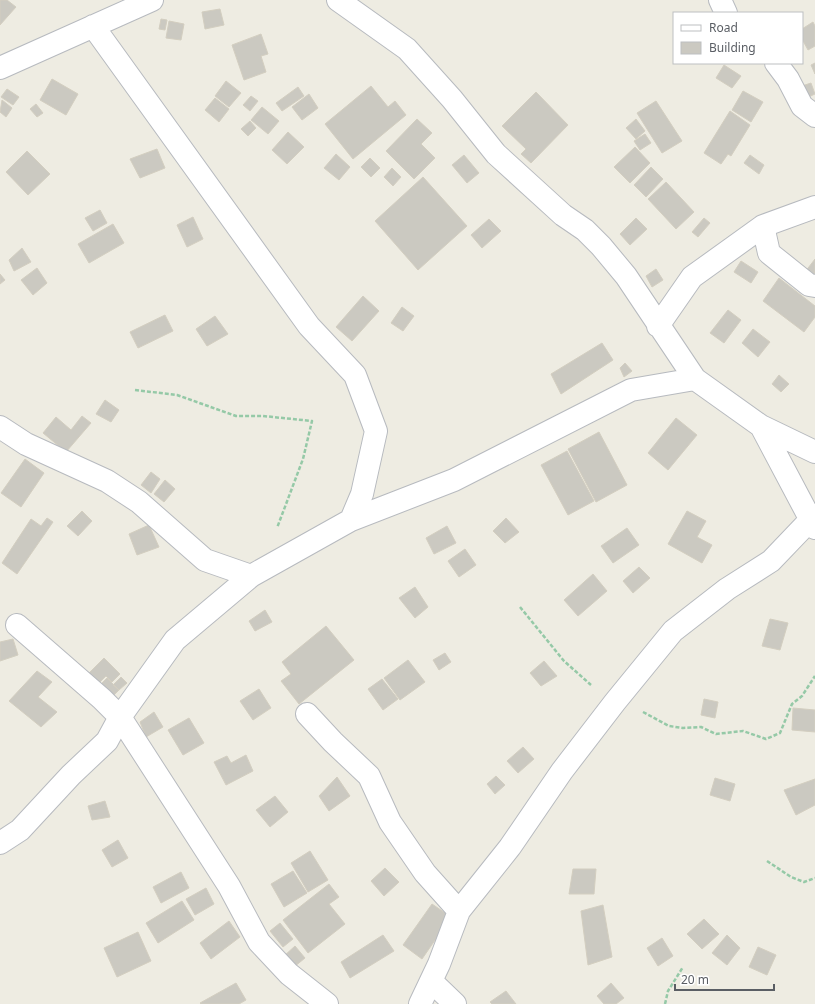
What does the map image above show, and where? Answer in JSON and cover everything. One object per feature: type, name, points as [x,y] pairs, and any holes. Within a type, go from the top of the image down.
[{"type":"street","points":[[0,68],[93,26],[116,7],[152,0]]},
{"type":"street","points":[[338,0],[407,49],[452,99],[496,154],[563,215],[585,230],[601,246],[626,276],[658,326],[695,378],[761,426],[815,452]]},
{"type":"street","points":[[720,0],[726,12]]},
{"type":"street","points":[[93,26],[309,326],[355,375],[376,431],[362,494],[351,520]]},
{"type":"street","points":[[777,64],[788,79],[802,106],[815,116]]},
{"type":"street","points":[[658,326],[692,277],[763,226],[815,207]]},
{"type":"street","points":[[763,226],[769,253],[809,285],[815,286]]},
{"type":"street","points":[[0,843],[20,830],[71,776],[107,741],[120,717],[175,640],[251,576],[351,520],[454,480],[631,390],[695,378]]},
{"type":"street","points":[[420,1004],[431,981],[459,911],[510,847],[562,771],[615,702],[673,631],[727,589],[771,561],[814,521],[761,426]]},
{"type":"street","points":[[0,427],[26,444],[107,481],[139,502],[205,560],[251,576]]},
{"type":"street","points":[[17,625],[120,717],[229,886],[259,942],[289,974],[327,1004]]},
{"type":"street","points":[[307,714],[333,742],[369,776],[390,822],[425,873],[459,911]]},
{"type":"street","points":[[431,981],[455,1004]]},
{"type":"path","points":[[135,390],[177,395],[236,416],[263,416],[312,421],[303,459],[277,530]]},
{"type":"path","points":[[520,608],[564,661],[590,685],[615,702],[628,701],[648,716],[669,726],[683,728],[701,727],[716,734],[743,731],[766,739],[780,733],[792,704],[802,696],[815,676]]},
{"type":"path","points":[[767,861],[791,877],[804,882],[815,878]]},
{"type":"path","points":[[665,1004],[668,991],[683,967]]},
{"type":"building","points":[[0,0],[7,0],[16,7],[0,25]]},
{"type":"building","points":[[220,9],[224,25],[205,29],[202,12]]},
{"type":"building","points":[[161,19],[167,20],[165,30],[159,29]]},
{"type":"building","points":[[169,21],[184,24],[181,40],[166,38]]},
{"type":"building","points":[[813,22],[815,26],[815,46],[808,50],[803,41],[803,28]]},
{"type":"building","points":[[261,34],[268,54],[261,56],[266,72],[244,80],[232,45]]},
{"type":"building","points":[[815,63],[815,74],[811,65]]},
{"type":"building","points":[[724,65],[741,76],[732,88],[716,78]]},
{"type":"building","points":[[52,79],[78,94],[66,115],[40,100]]},
{"type":"building","points":[[226,81],[241,93],[229,107],[215,96]]},
{"type":"building","points":[[811,83],[815,94],[804,99],[799,87]]},
{"type":"building","points":[[371,86],[388,107],[395,101],[406,115],[353,159],[325,124]]},
{"type":"building","points":[[298,87],[304,96],[282,111],[276,103]]},
{"type":"building","points":[[7,89],[19,97],[13,105],[1,97]]},
{"type":"building","points":[[743,91],[763,102],[751,122],[732,110]]},
{"type":"building","points":[[536,92],[568,125],[531,163],[521,154],[526,149],[502,126]]},
{"type":"building","points":[[309,94],[318,108],[302,120],[292,107]]},
{"type":"building","points":[[251,96],[258,101],[250,111],[243,105]]},
{"type":"building","points":[[215,98],[229,109],[219,122],[205,110]]},
{"type":"building","points":[[2,100],[12,108],[6,117],[0,112]]},
{"type":"building","points":[[656,101],[682,141],[662,153],[637,113]]},
{"type":"building","points":[[36,104],[43,113],[37,117],[30,109]]},
{"type":"building","points":[[262,107],[279,121],[268,134],[251,120]]},
{"type":"building","points":[[730,111],[750,125],[731,156],[728,154],[721,164],[704,153]]},
{"type":"building","points":[[417,119],[432,133],[421,144],[435,158],[414,179],[386,151]]},
{"type":"building","points":[[636,119],[645,131],[636,139],[626,128]]},
{"type":"building","points":[[250,121],[256,128],[248,136],[241,129]]},
{"type":"building","points":[[288,132],[304,147],[287,164],[272,150]]},
{"type":"building","points":[[645,134],[651,143],[640,150],[634,141]]},
{"type":"building","points":[[635,147],[650,163],[630,183],[614,167]]},
{"type":"building","points":[[157,149],[165,168],[140,178],[130,159]]},
{"type":"building","points":[[27,151],[50,174],[28,195],[6,172]]},
{"type":"building","points":[[336,154],[350,167],[339,180],[324,168]]},
{"type":"building","points":[[464,155],[479,173],[467,183],[452,165]]},
{"type":"building","points":[[750,155],[764,165],[759,174],[744,163]]},
{"type":"building","points":[[370,158],[380,168],[371,177],[361,167]]},
{"type":"building","points":[[651,167],[663,179],[646,197],[634,185]]},
{"type":"building","points":[[392,168],[401,177],[393,186],[384,177]]},
{"type":"building","points":[[423,177],[467,226],[418,270],[375,221]]},
{"type":"building","points":[[666,182],[694,212],[676,229],[648,199]]},
{"type":"building","points":[[100,210],[107,223],[93,231],[85,218]]},
{"type":"building","points":[[193,217],[203,239],[187,247],[177,225]]},
{"type":"building","points":[[636,218],[647,229],[630,245],[620,234]]},
{"type":"building","points":[[704,218],[710,223],[698,237],[692,232]]},
{"type":"building","points":[[489,219],[501,231],[482,248],[471,235]]},
{"type":"building","points":[[113,224],[124,243],[89,263],[78,244]]},
{"type":"building","points":[[22,248],[31,262],[14,271],[9,260]]},
{"type":"building","points":[[815,259],[815,280],[805,272]]},
{"type":"building","points":[[741,261],[758,272],[751,283],[734,272]]},
{"type":"building","points":[[37,268],[47,283],[33,295],[21,280]]},
{"type":"building","points":[[656,269],[663,280],[652,287],[646,276]]},
{"type":"building","points":[[0,274],[5,280],[0,284]]},
{"type":"building","points":[[779,278],[815,306],[815,317],[804,332],[763,301]]},
{"type":"building","points":[[363,296],[379,311],[352,341],[336,327]]},
{"type":"building","points":[[402,307],[414,316],[403,331],[391,323]]},
{"type":"building","points":[[728,310],[741,320],[724,343],[710,333]]},
{"type":"building","points":[[165,315],[173,331],[138,348],[130,332]]},
{"type":"building","points":[[215,316],[228,334],[207,346],[196,329]]},
{"type":"building","points":[[753,329],[770,342],[758,357],[742,343]]},
{"type":"building","points":[[602,343],[613,360],[561,394],[551,374]]},
{"type":"building","points":[[625,363],[632,371],[624,377],[620,368]]},
{"type":"building","points":[[779,375],[789,384],[781,392],[772,384]]},
{"type":"building","points":[[105,400],[119,410],[111,422],[96,414]]},
{"type":"building","points":[[82,416],[91,423],[66,452],[43,433],[56,417],[71,430]]},
{"type":"building","points":[[676,418],[697,435],[668,470],[648,453]]},
{"type":"building","points":[[599,432],[627,485],[596,502],[568,449]]},
{"type":"building","points":[[567,451],[594,501],[568,515],[541,465]]},
{"type":"building","points":[[25,459],[44,473],[21,507],[1,493]]},
{"type":"building","points":[[151,472],[160,479],[151,493],[141,485]]},
{"type":"building","points":[[165,480],[175,489],[164,502],[154,494]]},
{"type":"building","points":[[82,511],[92,521],[78,536],[67,526]]},
{"type":"building","points":[[687,511],[706,521],[697,537],[712,545],[702,563],[668,544]]},
{"type":"building","points":[[47,518],[53,522],[17,574],[2,563],[31,519],[41,526]]},
{"type":"building","points":[[506,518],[519,532],[505,543],[493,531]]},
{"type":"building","points":[[149,525],[159,547],[137,555],[129,534]]},
{"type":"building","points":[[447,526],[456,543],[434,554],[426,538]]},
{"type":"building","points":[[627,528],[639,545],[613,563],[601,546]]},
{"type":"building","points":[[465,549],[476,565],[459,577],[448,561]]},
{"type":"building","points":[[639,567],[650,578],[633,593],[623,581]]},
{"type":"building","points":[[593,574],[607,591],[578,616],[564,600]]},
{"type":"building","points":[[415,587],[428,607],[415,618],[399,598]]},
{"type":"building","points":[[265,610],[272,622],[255,631],[249,621]]},
{"type":"building","points":[[770,619],[788,623],[780,650],[762,646]]},
{"type":"building","points":[[326,626],[354,660],[299,704],[281,681],[291,674],[282,662]]},
{"type":"building","points":[[13,639],[18,655],[0,661],[0,642]]},
{"type":"building","points":[[445,653],[451,662],[439,670],[433,660]]},
{"type":"building","points":[[104,658],[120,674],[112,682],[106,676],[98,684],[88,674]]},
{"type":"building","points":[[408,660],[425,682],[400,700],[384,678]]},
{"type":"building","points":[[544,661],[557,676],[541,686],[530,673]]},
{"type":"building","points":[[37,671],[52,682],[38,697],[57,712],[41,727],[9,701]]},
{"type":"building","points":[[121,677],[127,683],[119,690],[113,685]]},
{"type":"building","points":[[107,678],[119,690],[111,698],[99,686]]},
{"type":"building","points":[[382,679],[398,699],[383,710],[368,689]]},
{"type":"building","points":[[259,689],[271,708],[253,720],[240,701]]},
{"type":"building","points":[[704,699],[718,702],[715,718],[701,715]]},
{"type":"building","points":[[793,708],[815,710],[815,732],[792,730]]},
{"type":"building","points":[[154,712],[163,727],[146,737],[140,722]]},
{"type":"building","points":[[189,718],[204,743],[183,755],[168,730]]},
{"type":"building","points":[[523,747],[534,759],[518,773],[507,761]]},
{"type":"building","points":[[246,755],[253,771],[226,785],[214,762],[227,756],[231,763]]},
{"type":"building","points":[[496,776],[505,785],[495,794],[487,784]]},
{"type":"building","points":[[337,777],[350,796],[329,811],[319,796]]},
{"type":"building","points":[[715,778],[735,784],[730,801],[710,795]]},
{"type":"building","points":[[815,779],[815,805],[796,815],[784,790]]},
{"type":"building","points":[[275,796],[288,812],[270,827],[256,810]]},
{"type":"building","points":[[105,801],[110,817],[92,820],[88,806]]},
{"type":"building","points":[[118,840],[128,858],[112,867],[102,850]]},
{"type":"building","points":[[310,851],[328,880],[308,892],[291,863]]},
{"type":"building","points":[[385,868],[399,882],[384,896],[371,881]]},
{"type":"building","points":[[573,869],[596,869],[594,894],[569,894]]},
{"type":"building","points":[[293,871],[307,893],[284,907],[271,884]]},
{"type":"building","points":[[181,872],[189,888],[161,903],[153,887]]},
{"type":"building","points":[[329,884],[339,897],[329,904],[345,924],[308,953],[283,920]]},
{"type":"building","points":[[206,888],[214,904],[195,915],[186,899]]},
{"type":"building","points":[[182,901],[194,920],[158,943],[146,923]]},
{"type":"building","points":[[432,904],[451,917],[422,959],[403,945]]},
{"type":"building","points":[[603,905],[612,957],[588,965],[581,911]]},
{"type":"building","points":[[704,919],[719,934],[702,949],[687,934]]},
{"type":"building","points":[[229,921],[240,937],[211,959],[200,943]]},
{"type":"building","points":[[280,923],[293,939],[283,947],[270,931]]},
{"type":"building","points":[[138,932],[151,961],[117,977],[104,948]]},
{"type":"building","points":[[383,935],[394,951],[350,978],[341,962]]},
{"type":"building","points":[[727,935],[740,948],[727,965],[712,953]]},
{"type":"building","points":[[662,938],[673,956],[658,966],[647,948]]},
{"type":"building","points":[[295,946],[305,958],[294,967],[284,956]]},
{"type":"building","points":[[758,947],[776,955],[767,975],[749,967]]},
{"type":"building","points":[[236,983],[246,1000],[239,1004],[200,1003]]},
{"type":"building","points":[[611,983],[624,998],[616,1004],[604,1004],[597,996]]},
{"type":"building","points":[[506,991],[516,1004],[492,1004],[490,1002]]}]
